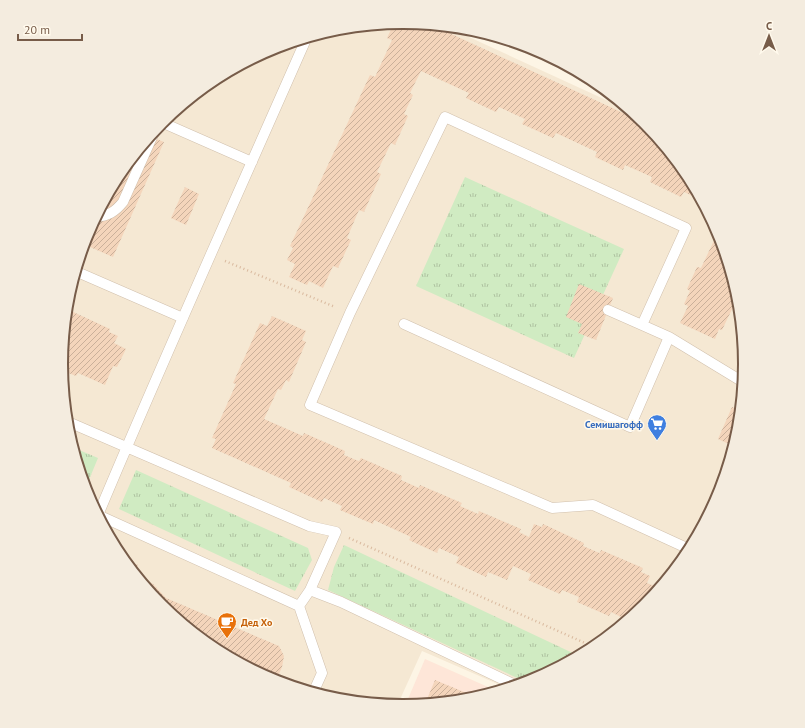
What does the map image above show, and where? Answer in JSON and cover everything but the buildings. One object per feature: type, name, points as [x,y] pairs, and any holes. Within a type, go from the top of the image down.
[{"type":"lane","points":[[101,509],[304,44]]},
{"type":"lane","points":[[642,325],[686,228],[445,116],[350,313],[310,405],[552,508],[593,505],[683,546]]},
{"type":"lane","points":[[168,125],[252,162]]},
{"type":"lane","points":[[102,216],[109,215],[123,202],[147,147]]},
{"type":"lane","points":[[80,273],[184,318]]},
{"type":"lane","points":[[608,310],[669,337],[737,379]]},
{"type":"lane","points":[[404,324],[630,427],[669,337]]},
{"type":"lane","points":[[73,424],[309,526],[336,532],[310,590],[299,606]]},
{"type":"lane","points":[[105,518],[299,606],[322,673],[315,688]]},
{"type":"lane","points":[[310,590],[341,602],[507,682]]},
{"type":"path","points":[[211,255],[350,313]]},
{"type":"path","points":[[336,532],[587,644]]},
{"type":"shaded area","points":[[381,30],[424,30],[463,34],[611,102],[623,112],[654,143],[668,160],[693,197],[703,216],[720,256],[726,277],[735,320],[737,342],[738,364],[735,408],[720,472],[693,532],[668,568],[639,601],[589,643],[551,664],[499,685],[422,651],[400,699],[359,696],[316,688],[254,664],[216,643],[182,616],[151,585],[124,550],[112,531],[85,472],[74,429],[68,386],[68,342],[70,320],[85,256],[112,196],[137,160],[151,143],[182,112],[199,98],[216,85],[254,64],[316,40],[337,35]]},
{"type":"shaded area","points":[[425,659],[490,688],[446,696],[408,699]]},
{"type":"green space","points":[[465,177],[624,249],[574,358],[416,286]]},
{"type":"green space","points":[[79,450],[98,458],[89,481]]},
{"type":"green space","points":[[136,470],[308,548],[312,560],[295,591],[119,509]]},
{"type":"green space","points":[[344,545],[572,653],[551,664],[518,678],[328,590],[334,567]]},
{"type":"place","name":"Семишагофф","points":[[657,441]]},
{"type":"place","name":"Дед Хо","points":[[227,639]]}]
